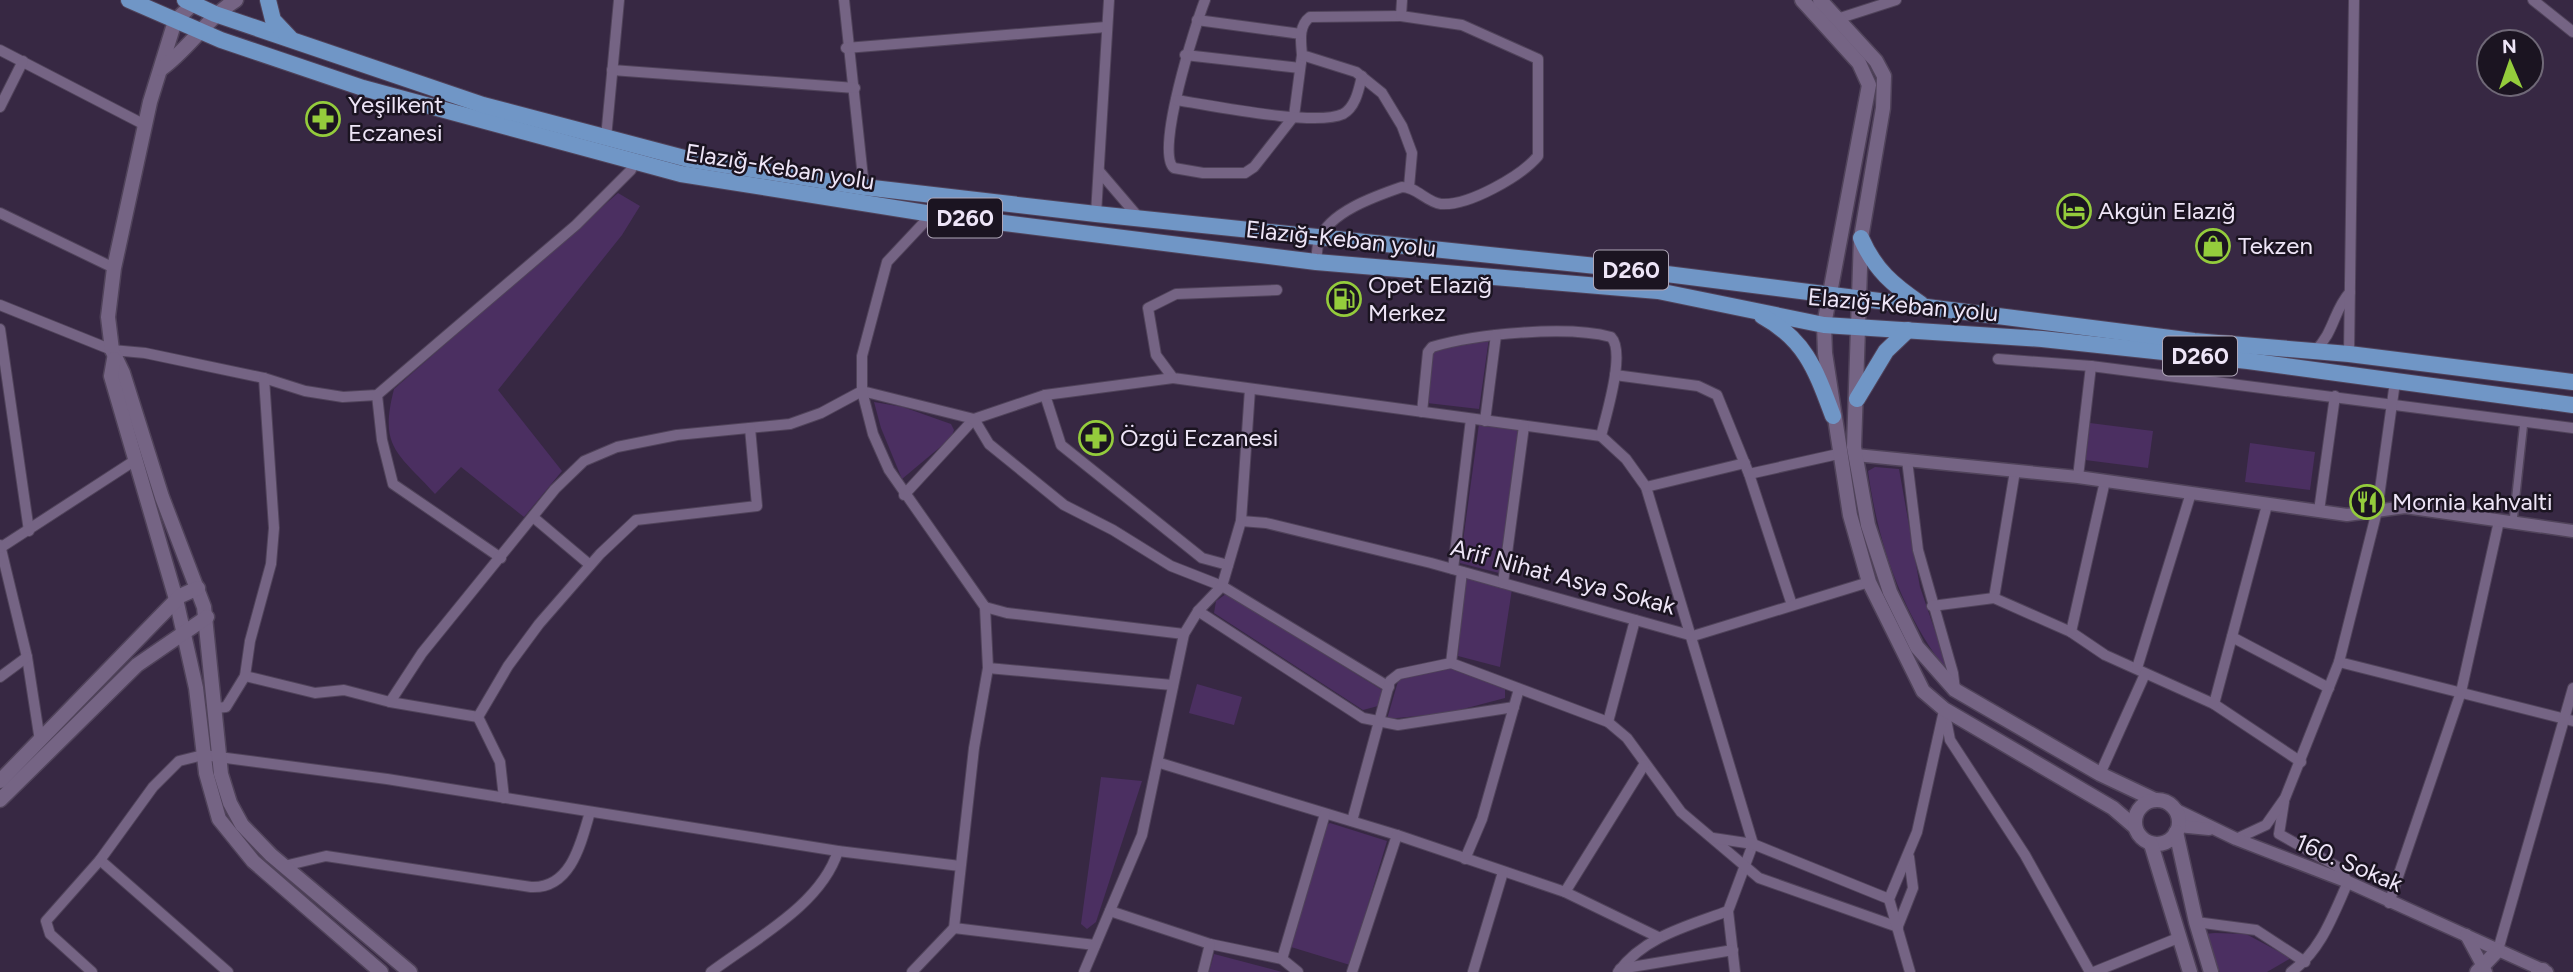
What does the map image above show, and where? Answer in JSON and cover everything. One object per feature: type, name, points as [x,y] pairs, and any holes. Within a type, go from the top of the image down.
[{"type":"highway","name":"Elazığ-Keban yolu","points":[[129,0],[199,31],[363,88],[633,164],[932,214],[1316,262],[1658,291],[1824,325],[2083,344],[2248,361],[2573,405]]},
{"type":"highway","points":[[268,0],[273,20],[292,40]]},
{"type":"highway","name":"Elazığ-Keban yolu","points":[[192,1],[215,14],[483,105],[688,159],[864,187],[1830,293],[2194,341],[2349,354],[2573,382]]},
{"type":"highway","points":[[1861,238],[1874,265],[1887,280],[1923,305]]},
{"type":"highway","points":[[1751,310],[1786,331],[1808,354],[1833,416]]},
{"type":"highway","points":[[1857,399],[1886,351],[1908,330]]},
{"type":"main road","points":[[161,69],[177,58],[215,14],[236,0]]},
{"type":"main road","points":[[1802,0],[1859,63],[1869,85],[1824,325],[1838,454],[1850,515],[1869,582],[1923,691],[1944,709],[2113,808],[2135,827],[2141,838],[2151,844],[2166,842],[2177,829]]},
{"type":"main road","points":[[1820,0],[1876,61],[1884,76],[1885,94],[1861,238],[1856,456],[1868,525],[1890,592],[1917,648],[1955,690],[2100,774],[2155,800],[2165,802],[2174,809],[2196,922],[2211,972]]},
{"type":"main road","points":[[192,1],[175,20],[145,125],[114,268],[108,317],[113,354],[111,376],[176,599],[195,688],[203,755],[219,819],[253,861],[381,972]]},
{"type":"main road","points":[[113,354],[123,373],[162,497],[207,617],[221,774],[230,803],[242,825],[284,866],[348,917],[410,972]]},
{"type":"main road","points":[[0,781],[176,599],[198,588]]},
{"type":"main road","points":[[0,800],[116,684],[183,631],[207,617]]},
{"type":"main road","points":[[2135,827],[2137,813],[2147,802],[2155,800]]},
{"type":"main road","points":[[2151,844],[2190,972]]},
{"type":"main road","points":[[2482,971],[2498,950]]},
{"type":"street","points":[[606,138],[619,0]]},
{"type":"street","points":[[844,0],[846,48],[855,88],[864,187]]},
{"type":"street","points":[[1096,214],[1109,0]]},
{"type":"street","points":[[1205,0],[1185,55],[1176,100],[1169,159],[1170,165],[1183,171],[1245,173],[1294,116],[1302,55],[1301,33],[1305,21],[1310,17],[1401,16],[1462,25],[1538,59],[1538,156],[1530,165],[1473,198],[1441,204],[1409,187],[1395,190],[1344,213],[1319,238],[1316,262]]},
{"type":"street","points":[[1401,16],[1402,0]]},
{"type":"street","points":[[1837,19],[1896,0]]},
{"type":"street","points":[[2349,354],[2354,0]]},
{"type":"street","points":[[2533,0],[2573,32]]},
{"type":"street","points":[[1197,20],[1301,33]]},
{"type":"street","points":[[846,48],[1106,27]]},
{"type":"street","points":[[0,50],[145,125]]},
{"type":"street","points":[[1185,55],[1300,68]]},
{"type":"street","points":[[1302,55],[1340,66],[1362,76],[1382,93],[1407,136],[1413,160],[1409,187]]},
{"type":"street","points":[[0,107],[23,61]]},
{"type":"street","points":[[612,70],[855,88]]},
{"type":"street","points":[[1176,100],[1320,119],[1344,113],[1352,106],[1362,76]]},
{"type":"street","points":[[0,305],[113,354],[145,353],[264,378],[305,391],[343,397],[377,395],[576,225],[631,170],[633,164]]},
{"type":"street","points":[[1099,171],[1140,219]]},
{"type":"street","points":[[0,213],[114,268]]},
{"type":"street","points":[[912,972],[954,928],[974,748],[989,668],[985,607],[904,495],[873,434],[862,391],[862,356],[887,262],[932,214]]},
{"type":"street","points":[[1173,378],[1156,355],[1148,308],[1176,294],[1277,290]]},
{"type":"street","points":[[2315,351],[2335,325],[2339,306],[2350,292]]},
{"type":"street","points":[[0,329],[29,531]]},
{"type":"street","points":[[1422,412],[1428,352],[1432,347],[1496,335],[1587,332],[1611,337],[1616,344],[1615,375],[1601,436]]},
{"type":"street","points":[[1485,421],[1496,335]]},
{"type":"street","points":[[1998,359],[2091,366],[2573,428]]},
{"type":"street","points":[[2078,477],[2091,366]]},
{"type":"street","points":[[1615,375],[1698,386],[1717,395],[1749,474],[1792,605]]},
{"type":"street","points":[[216,708],[226,707],[245,676],[250,641],[271,565],[273,540],[264,378]]},
{"type":"street","points":[[904,495],[974,419],[1045,395],[1173,378],[1601,436],[1626,459],[1646,487],[1693,636],[1753,845],[1728,912],[1735,972]]},
{"type":"street","points":[[2236,839],[2266,825],[2285,798],[2339,662],[2377,511],[2395,382]]},
{"type":"street","points":[[1084,972],[1142,835],[1160,763],[1172,685],[1184,634],[1198,611],[1222,586],[1241,521],[1250,389]]},
{"type":"street","points":[[390,702],[422,653],[555,489],[584,461],[617,447],[677,435],[790,424],[821,413],[862,391],[974,419],[989,443],[1064,505],[1113,530],[1171,566],[1222,586],[1389,687]]},
{"type":"street","points":[[377,395],[382,440],[393,484],[501,558]]},
{"type":"street","points":[[1045,395],[1061,445],[1202,558],[1228,565]]},
{"type":"street","points":[[2319,511],[2335,396]]},
{"type":"street","points":[[1451,663],[1471,419]]},
{"type":"street","points":[[2389,903],[2461,692],[2506,521],[2524,421]]},
{"type":"street","points":[[1503,583],[1524,426]]},
{"type":"street","points":[[478,717],[508,666],[539,624],[590,565],[636,520],[757,506],[750,428]]},
{"type":"street","points":[[1749,474],[1838,454]]},
{"type":"street","points":[[1856,456],[2078,477],[2347,515],[2405,507],[2573,531]]},
{"type":"street","points":[[1907,460],[1918,550],[1953,673],[1955,690]]},
{"type":"street","points":[[40,741],[27,657],[1,546],[29,531],[134,461]]},
{"type":"street","points":[[1646,487],[1745,463]]},
{"type":"street","points":[[1994,598],[2015,471]]},
{"type":"street","points":[[2071,632],[2105,481]]},
{"type":"street","points":[[2100,774],[2141,671],[2190,493]]},
{"type":"street","points":[[2214,704],[2267,505]]},
{"type":"street","points":[[533,517],[590,565]]},
{"type":"street","name":"Arif Nihat Asya Sokak","points":[[1241,521],[1266,523],[1457,571],[1693,636],[1869,582]]},
{"type":"street","points":[[1932,606],[1994,598],[2071,632],[2105,655],[2214,704],[2301,762]]},
{"type":"street","points":[[985,607],[1007,613],[1184,634]]},
{"type":"street","points":[[1198,611],[1363,718],[1398,725],[1514,707]]},
{"type":"street","points":[[1608,722],[1635,620]]},
{"type":"street","points":[[2232,637],[2329,688]]},
{"type":"street","points":[[0,677],[27,657]]},
{"type":"street","points":[[2339,662],[2570,720]]},
{"type":"street","points":[[1352,821],[1390,681],[1399,674],[1451,663],[1608,722],[1627,738],[1644,765],[1681,812],[1759,878],[1898,927]]},
{"type":"street","points":[[989,668],[1172,685]]},
{"type":"street","points":[[245,676],[315,694],[344,690],[390,702],[478,717]]},
{"type":"street","points":[[2498,950],[2570,720],[2573,688]]},
{"type":"street","points":[[1465,859],[1482,819],[1519,689]]},
{"type":"street","points":[[1944,709],[1951,740],[2025,855],[2092,972],[2178,938]]},
{"type":"street","points":[[1910,972],[1889,899],[1917,832],[1944,709]]},
{"type":"street","points":[[478,717],[503,770],[504,798]]},
{"type":"street","points":[[1938,741],[1951,740]]},
{"type":"street","points":[[92,972],[50,934],[46,921],[100,860],[153,786],[179,761],[203,755],[221,755],[838,851],[960,866]]},
{"type":"street","points":[[1160,763],[1397,835],[1565,892],[1658,937]]},
{"type":"street","points":[[1565,892],[1644,765]]},
{"type":"street","points":[[2285,798],[2279,834],[2338,867],[2348,882],[2324,935],[2305,962],[2291,972]]},
{"type":"street","name":"160. Sokak","points":[[2174,809],[2236,839],[2348,882],[2543,971]]},
{"type":"street","points":[[284,866],[326,856],[531,887],[547,887],[566,872],[582,841],[590,812]]},
{"type":"street","points":[[1282,959],[1325,814]]},
{"type":"street","name":"160. Sokak","points":[[2177,829],[2216,829]]},
{"type":"street","points":[[1352,972],[1397,835]]},
{"type":"street","points":[[1712,838],[1753,845],[1889,899]]},
{"type":"street","points":[[711,972],[810,898],[824,882],[838,851]]},
{"type":"street","points":[[1898,927],[1913,888],[1908,854]]},
{"type":"street","points":[[100,860],[228,972]]},
{"type":"street","points":[[1474,972],[1503,872]]},
{"type":"street","points":[[1110,911],[1210,944],[1282,959],[1298,972]]},
{"type":"street","points":[[1619,971],[1629,957],[1658,937],[1728,912]]},
{"type":"street","points":[[2196,922],[2256,930],[2305,962]]},
{"type":"street","points":[[954,928],[1095,945]]},
{"type":"street","points":[[2466,935],[2482,971]]},
{"type":"street","points":[[1203,972],[1210,944]]},
{"type":"street","points":[[1619,971],[1733,950]]},
{"type":"shaded area","points":[[618,193],[640,206],[622,235],[498,390],[562,471],[524,517],[461,467],[435,494],[401,458],[390,437],[390,409],[394,389]]},
{"type":"shaded area","points":[[1489,338],[1479,409],[1427,403],[1432,350]]},
{"type":"shaded area","points":[[874,402],[903,407],[951,424],[954,430],[951,438],[902,479],[881,428]]},
{"type":"shaded area","points":[[2090,423],[2153,431],[2148,468],[2085,460]]},
{"type":"shaded area","points":[[1479,424],[1519,429],[1499,573],[1460,563]]},
{"type":"shaded area","points":[[2250,443],[2315,452],[2310,490],[2245,482]]},
{"type":"shaded area","points":[[1875,467],[1899,469],[1920,587],[1950,675],[1919,629],[1895,579],[1872,499],[1868,471]]},
{"type":"shaded area","points":[[1467,578],[1512,589],[1500,667],[1458,656],[1463,584]]},
{"type":"shaded area","points":[[1226,594],[1382,690],[1378,706],[1363,710],[1214,613],[1216,601]]},
{"type":"shaded area","points":[[1454,668],[1505,688],[1505,698],[1448,713],[1387,719],[1399,678]]},
{"type":"shaded area","points":[[1197,684],[1242,697],[1234,725],[1189,713]]},
{"type":"shaded area","points":[[1101,777],[1142,781],[1096,922],[1087,929],[1081,924]]},
{"type":"shaded area","points":[[1330,823],[1387,841],[1350,965],[1291,947],[1325,826]]},
{"type":"shaded area","points":[[2204,934],[2246,934],[2291,958],[2267,972],[2220,972]]},
{"type":"shaded area","points":[[1214,954],[1282,972],[1209,972]]},
{"type":"place","name":"Yeşilkent Eczanesi","points":[[323,119]]},
{"type":"place","name":"Akgün Elazığ","points":[[2074,211]]},
{"type":"place","name":"Tekzen","points":[[2213,246]]},
{"type":"place","name":"Opet Elazığ Merkez","points":[[1344,299]]},
{"type":"place","name":"Özgü Eczanesi","points":[[1096,438]]},
{"type":"place","name":"Mornia kahvalti","points":[[2367,502]]}]
